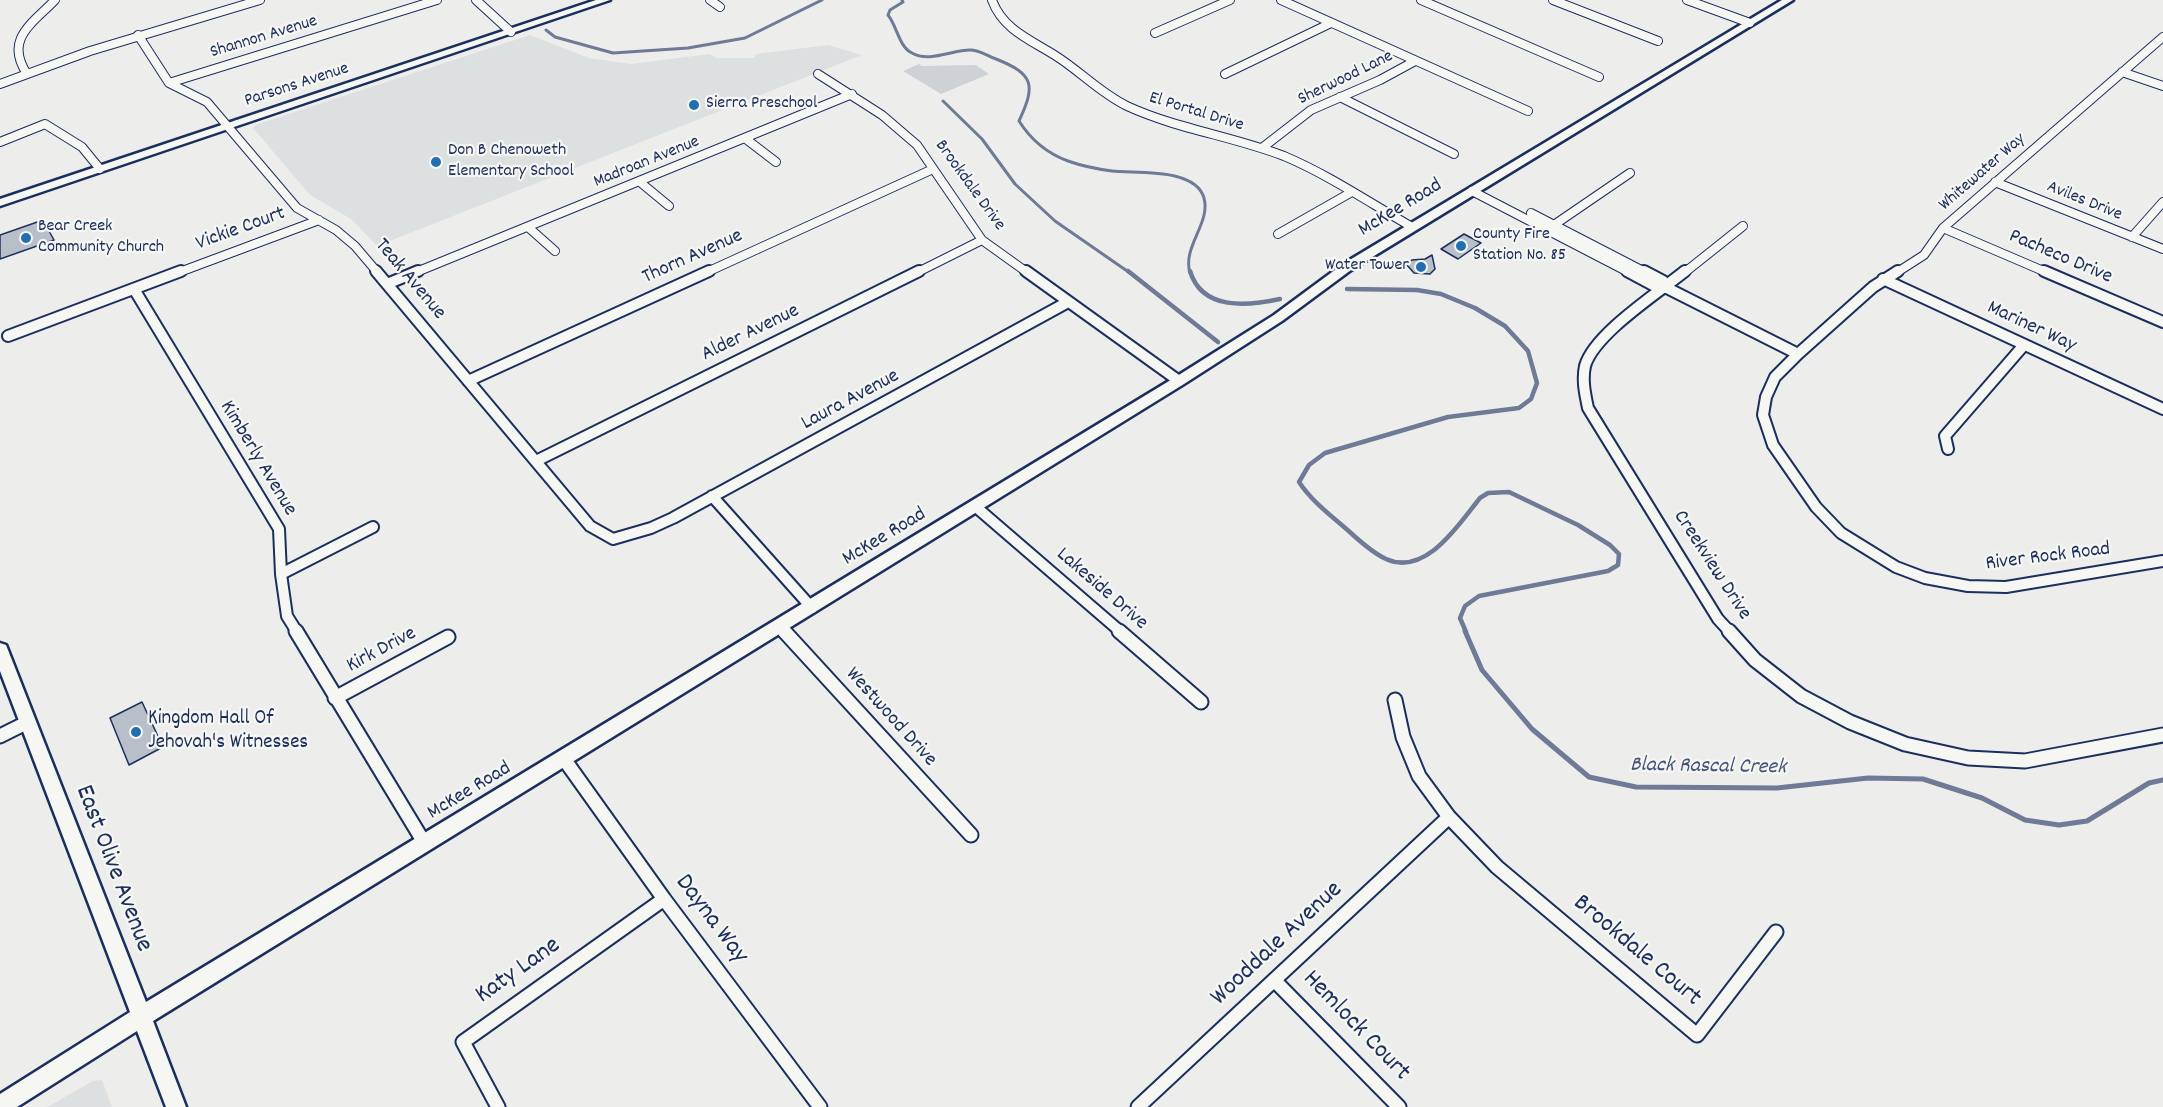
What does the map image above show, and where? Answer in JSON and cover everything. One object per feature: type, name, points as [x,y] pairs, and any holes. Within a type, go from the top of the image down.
[{"type":"street","points":[[27,74],[17,64],[14,56],[15,44],[20,34],[56,0]]},
{"type":"street","points":[[0,84],[138,35],[260,0]]},
{"type":"street","name":"Shannon Avenue","points":[[169,83],[437,0]]},
{"type":"street","points":[[476,0],[511,32]]},
{"type":"street","name":"Parsons Avenue","points":[[0,203],[605,0]]},
{"type":"street","points":[[710,0],[720,7]]},
{"type":"street","name":"El Portal Drive","points":[[992,0],[994,8],[1009,27],[1056,55],[1103,93],[1125,105],[1158,120],[1262,148],[1299,164],[1412,227]]},
{"type":"street","points":[[1155,33],[1230,0]]},
{"type":"street","points":[[1281,0],[1528,111]]},
{"type":"street","points":[[1421,0],[1599,77]]},
{"type":"street","points":[[1553,0],[1658,41]]},
{"type":"street","points":[[1687,0],[1753,22]]},
{"type":"street","points":[[1702,0],[1753,22]]},
{"type":"street","name":"McKee Road","points":[[0,1107],[142,1016],[812,608],[1179,381],[1286,313],[1347,267],[1788,0]]},
{"type":"street","points":[[1225,74],[1331,23]]},
{"type":"street","points":[[138,35],[169,83]]},
{"type":"street","name":"Whitewater Way","points":[[1797,354],[1883,279],[1924,255],[1943,228],[2162,38]]},
{"type":"street","name":"Sherwood Lane","points":[[1262,148],[1311,110],[1415,61]]},
{"type":"street","points":[[2122,72],[2163,86]]},
{"type":"street","name":"Brookdale Drive","points":[[818,74],[852,94],[900,129],[917,146],[982,240],[1179,381]]},
{"type":"street","name":"Teak Avenue","points":[[169,83],[207,102],[297,208],[336,230],[355,246],[590,526],[613,538],[651,528]]},
{"type":"street","name":"Madroan Avenue","points":[[387,284],[852,94]]},
{"type":"street","points":[[1340,97],[1454,154]]},
{"type":"street","points":[[0,142],[45,124],[82,147],[100,169]]},
{"type":"street","points":[[746,139],[776,162]]},
{"type":"street","name":"Thorn Avenue","points":[[468,381],[933,169]]},
{"type":"street","points":[[1550,227],[1630,173]]},
{"type":"street","points":[[640,182],[669,206]]},
{"type":"street","name":"Aviles Drive","points":[[1995,182],[2163,249]]},
{"type":"street","points":[[1476,189],[1550,227],[1654,286],[1667,288],[1797,354]]},
{"type":"street","points":[[1278,234],[1350,193]]},
{"type":"street","points":[[2132,237],[2163,202]]},
{"type":"street","name":"Vickie Court","points":[[8,336],[319,220]]},
{"type":"street","name":"Creekview Drive","points":[[1743,226],[1667,288],[1605,334],[1589,352],[1582,382],[1588,408],[1718,619],[1755,660],[1801,696],[1850,722],[1905,744],[1968,758],[2025,760],[2163,735]]},
{"type":"street","points":[[528,227],[555,251]]},
{"type":"street","name":"Pacheco Drive","points":[[1943,228],[2163,322]]},
{"type":"street","name":"Alder Avenue","points":[[536,461],[982,240]]},
{"type":"street","name":"Mariner Way","points":[[1883,279],[2163,409]]},
{"type":"street","name":"Kimberly Avenue","points":[[134,289],[190,385],[270,511],[279,529],[281,574],[287,616],[334,698],[425,844]]},
{"type":"street","name":"Laura Avenue","points":[[651,528],[1068,302]]},
{"type":"street","points":[[1948,449],[1946,436],[2024,345]]},
{"type":"street","name":"River Rock Road","points":[[1797,354],[1775,377],[1766,397],[1762,415],[1773,445],[1816,507],[1841,533],[1867,551],[1896,567],[1925,578],[1968,586],[2006,587],[2163,561]]},
{"type":"street","points":[[712,496],[812,608]]},
{"type":"street","name":"Lakeside Drive","points":[[976,507],[1201,702]]},
{"type":"street","points":[[281,574],[373,527]]},
{"type":"street","name":"Westwood Drive","points":[[780,627],[971,835]]},
{"type":"street","name":"Kirk Drive","points":[[334,698],[448,637]]},
{"type":"street","name":"East Olive Avenue","points":[[0,650],[176,1107]]},
{"type":"street","points":[[1395,700],[1403,737],[1419,776],[1449,817]]},
{"type":"street","points":[[0,736],[28,722]]},
{"type":"street","name":"Dayna Way","points":[[564,759],[664,899],[820,1107]]},
{"type":"street","name":"Brookdale Court","points":[[1449,817],[1497,867],[1697,1035],[1776,932]]},
{"type":"street","name":"Wooddale Avenue","points":[[1138,1107],[1449,817]]},
{"type":"street","name":"Katy Lane","points":[[498,1107],[463,1042],[664,899]]},
{"type":"street","name":"Hemlock Court","points":[[1275,981],[1399,1107]]},
{"type":"shaded area","name":"Don B Chenoweth Elementary School","points":[[530,35],[589,58],[631,64],[709,54],[717,58],[754,58],[756,54],[828,45],[862,55],[377,246],[351,219],[310,195],[253,128],[255,125]]},
{"type":"shaded area","points":[[919,64],[922,66],[976,65],[989,74],[941,94],[903,71]]},
{"type":"shaded area","points":[[102,1080],[112,1107],[47,1107],[93,1081]]},
{"type":"building","name":"Bear Creek Community Church","points":[[43,220],[54,240],[0,259],[0,235]]},
{"type":"building","name":"County Fire Station No. 85","points":[[1464,234],[1481,243],[1458,259],[1441,249]]},
{"type":"building","name":"Water Tower","points":[[1432,255],[1435,269],[1430,274],[1414,273],[1406,264],[1412,260],[1425,259]]},
{"type":"building","name":"Kingdom Hall Of Jehovah's Witnesses","points":[[142,702],[163,747],[129,765],[110,718]]},
{"type":"waterway","name":"Black Rascal Creek","points":[[546,30],[555,37],[613,53],[688,48],[745,38],[822,0]]},
{"type":"waterway","name":"Black Rascal Creek","points":[[902,0],[903,2],[890,10],[888,15],[904,46],[912,53],[926,57],[974,50],[1009,64],[1024,76],[1029,90],[1019,121],[1034,140],[1046,150],[1060,158],[1084,166],[1112,171],[1164,174],[1189,181],[1198,188],[1204,198],[1205,207],[1204,217],[1190,254],[1190,273]]},
{"type":"waterway","points":[[943,101],[982,139],[1015,184],[1055,221],[1130,273]]},
{"type":"waterway","points":[[1128,271],[1218,342]]},
{"type":"waterway","name":"Black Rascal Creek","points":[[1190,271],[1196,284],[1215,299],[1241,304],[1280,299]]},
{"type":"waterway","name":"Black Rascal Creek","points":[[1347,289],[1417,290],[1441,294],[1475,308],[1505,326],[1528,351],[1537,383],[1531,399],[1519,408],[1448,417],[1325,453],[1309,465],[1299,482],[1317,503],[1372,551],[1386,559],[1401,563],[1415,561],[1440,545],[1480,498],[1488,493],[1509,492],[1578,525],[1610,545],[1619,554],[1618,565],[1608,571],[1479,596],[1465,606],[1460,618],[1466,632]]},
{"type":"waterway","name":"Black Rascal Creek","points":[[1465,631],[1482,670],[1532,729],[1589,777],[1636,787],[1777,788],[1868,778],[1923,779],[1982,798],[2025,820],[2059,825],[2087,821],[2149,783],[2163,780]]},
{"type":"place","name":"Sierra Preschool","points":[[694,105]]},
{"type":"place","name":"Don B Chenoweth Elementary School","points":[[436,162]]},
{"type":"place","name":"Bear Creek Community Church","points":[[26,238]]},
{"type":"place","name":"County Fire Station No. 85","points":[[1461,246]]},
{"type":"place","name":"Water Tower","points":[[1421,267]]},
{"type":"place","name":"Kingdom Hall Of Jehovah's Witnesses","points":[[136,732]]}]
